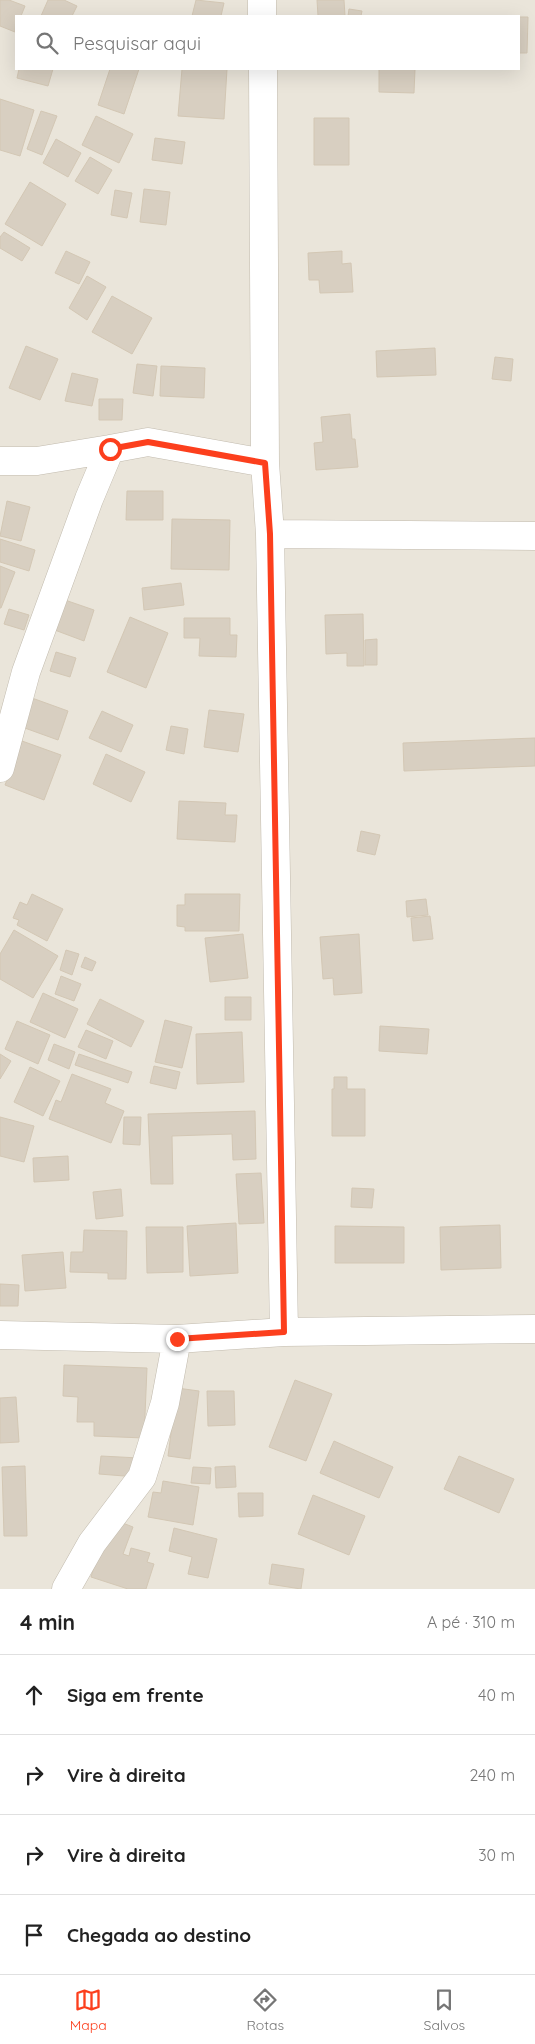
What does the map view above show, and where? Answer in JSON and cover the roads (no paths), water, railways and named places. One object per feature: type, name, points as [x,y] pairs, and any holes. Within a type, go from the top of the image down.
[{"type":"street","points":[[262,0],[262,15]]},
{"type":"street","points":[[263,70],[265,463],[270,534],[284,1332]]},
{"type":"street","points":[[0,461],[37,462],[148,442],[265,463]]},
{"type":"street","points":[[0,768],[26,672],[86,508],[110,449]]},
{"type":"street","points":[[270,534],[535,536]]},
{"type":"street","points":[[0,1335],[177,1339],[284,1332],[535,1330]]},
{"type":"street","points":[[66,1589],[92,1543],[142,1477],[165,1403],[177,1339]]}]
